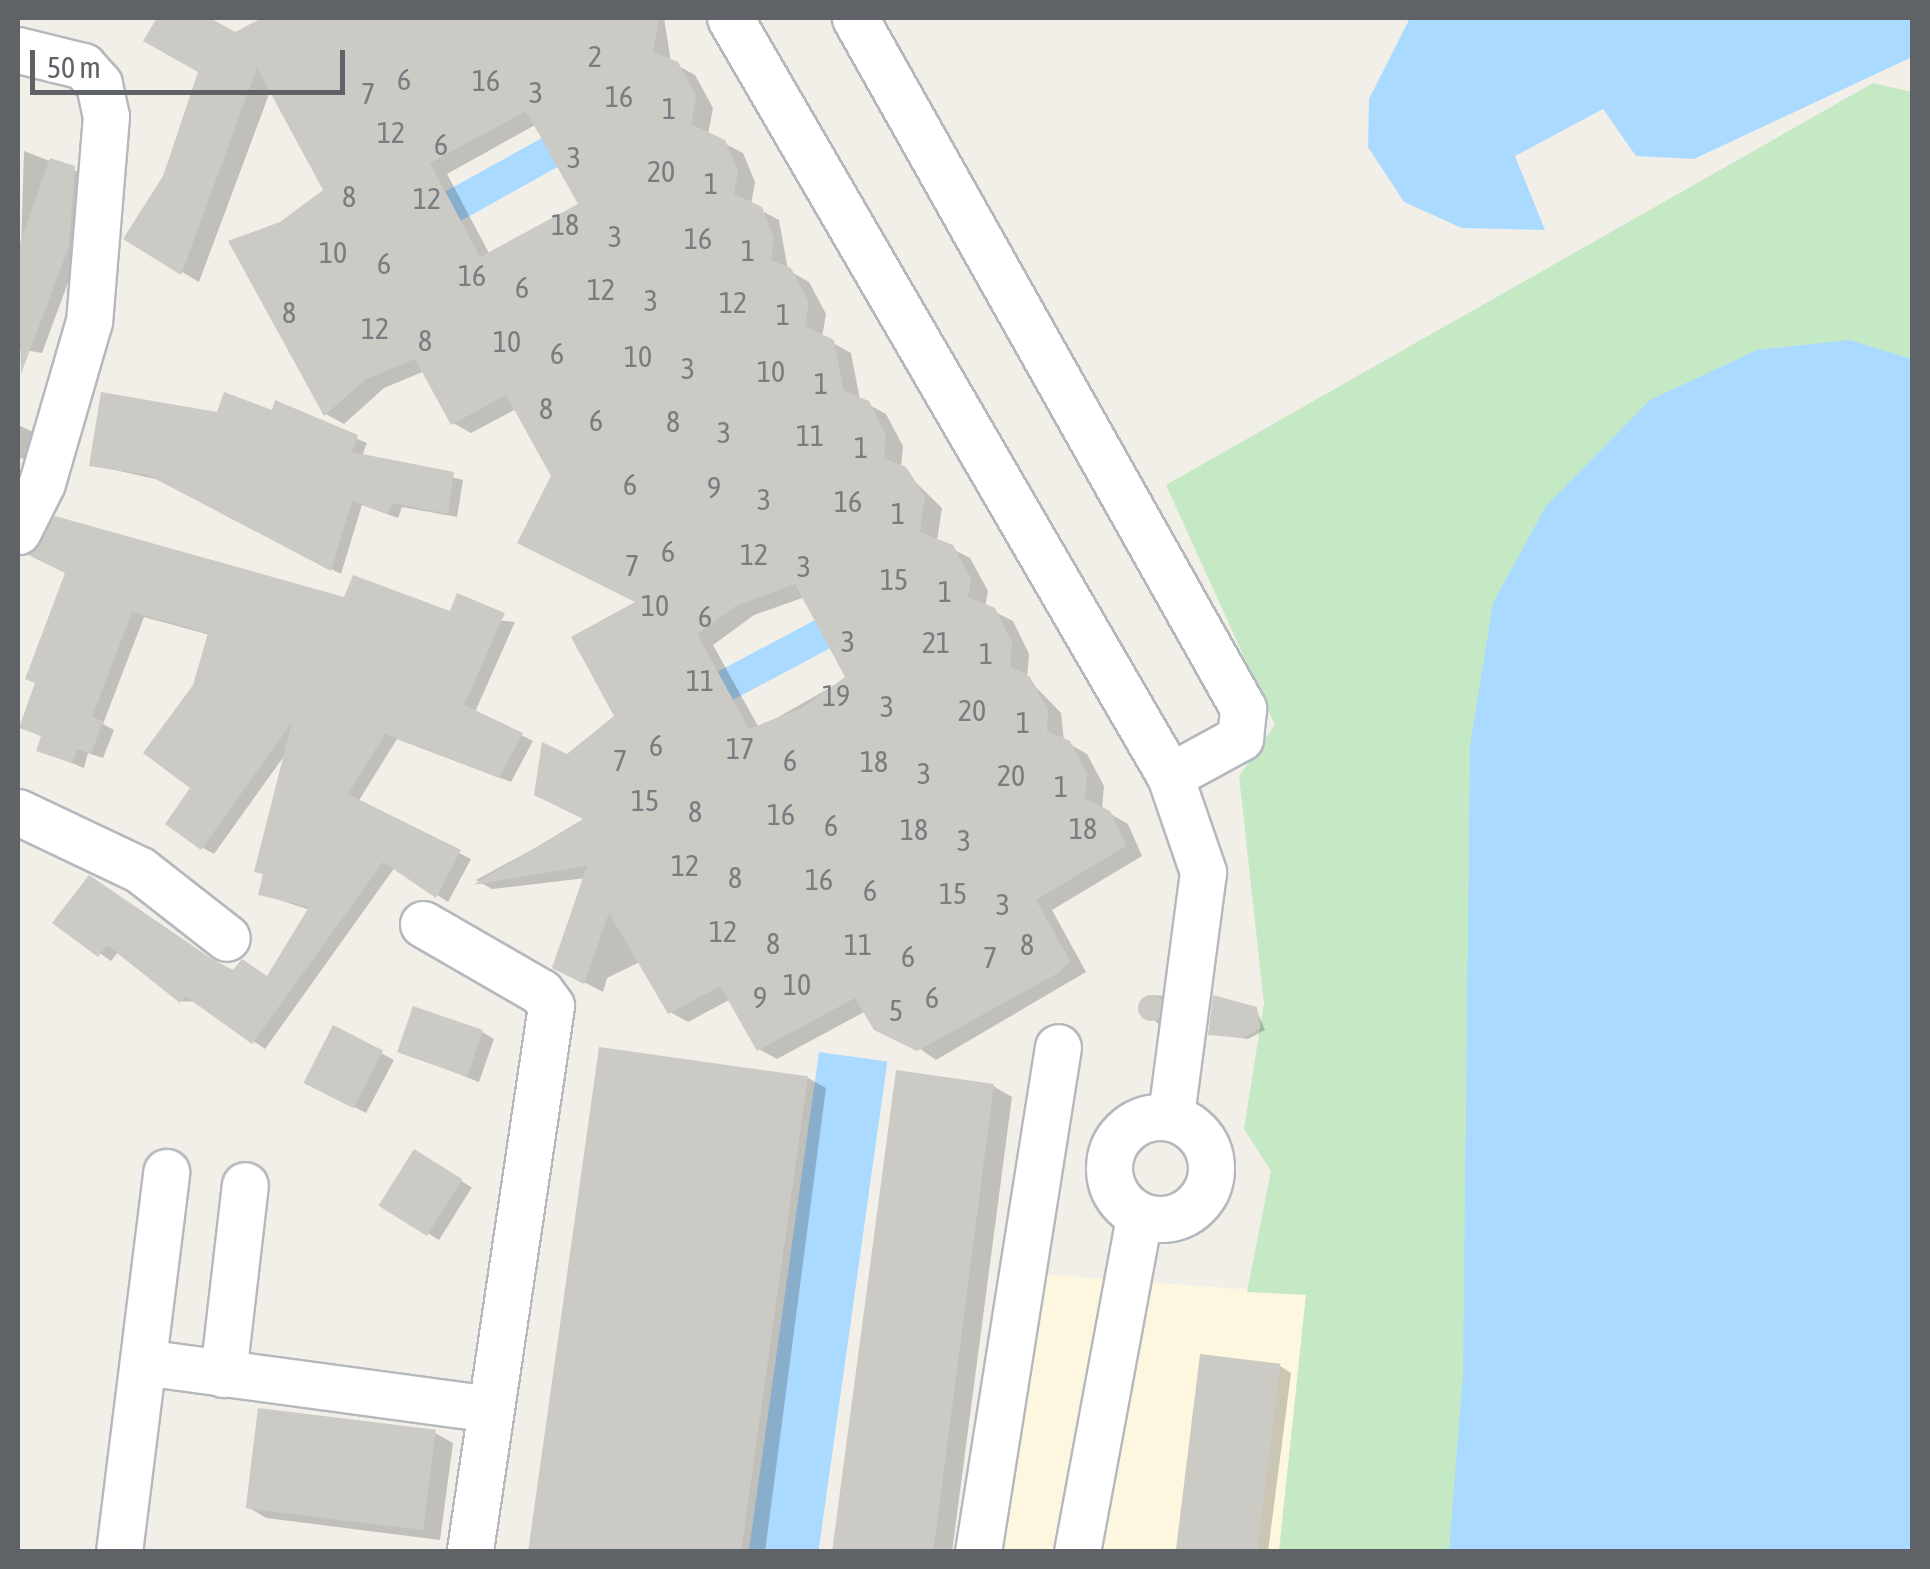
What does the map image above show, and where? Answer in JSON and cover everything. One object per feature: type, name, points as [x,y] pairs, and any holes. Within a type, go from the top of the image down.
[{"type":"street","points":[[730,18],[1170,776],[1203,872],[1171,1116]]},
{"type":"street","points":[[855,18],[1243,708],[1240,738],[1170,776]]},
{"type":"street","points":[[18,50],[83,66],[100,84],[106,116],[90,321],[42,483],[18,530]]},
{"type":"street","points":[[18,812],[140,870],[227,938]]},
{"type":"street","points":[[423,924],[541,992],[550,1006],[470,1550]]},
{"type":"street","points":[[978,1552],[1058,1047]]},
{"type":"street","points":[[1171,1116],[1201,1134],[1213,1167],[1203,1200],[1174,1219],[1139,1216],[1118,1200],[1110,1152],[1123,1130],[1171,1116]]},
{"type":"street","points":[[119,1552],[166,1172]]},
{"type":"street","points":[[223,1374],[245,1185]]},
{"type":"street","points":[[1077,1552],[1139,1216]]},
{"type":"street","points":[[143,1362],[489,1409]]},
{"type":"shaded area","points":[[1039,1274],[1306,1294],[1279,1551],[992,1552]]},
{"type":"green space","points":[[1873,83],[1912,92],[1912,1551],[1279,1551],[1306,1295],[1247,1292],[1271,1171],[1244,1129],[1264,1003],[1239,776],[1275,725],[1166,485]]},
{"type":"water","points":[[1410,18],[1912,18],[1912,57],[1694,159],[1636,156],[1603,109],[1515,156],[1545,230],[1462,228],[1404,202],[1368,147],[1369,99]]},
{"type":"water","points":[[542,138],[558,167],[461,221],[445,192]]},
{"type":"water","points":[[1849,340],[1912,359],[1912,1551],[1449,1551],[1463,1374],[1470,746],[1493,603],[1546,506],[1650,400],[1757,350]]},
{"type":"water","points":[[815,620],[830,648],[732,700],[717,672]]},
{"type":"water","points":[[819,1052],[887,1062],[818,1552],[749,1550]]},
{"type":"building","points":[[157,18],[210,18],[235,32],[262,18],[659,18],[653,52],[678,62],[696,96],[691,124],[725,140],[738,171],[734,194],[762,207],[774,238],[771,260],[791,268],[809,302],[805,326],[834,340],[844,391],[869,401],[886,435],[884,458],[906,467],[925,496],[920,532],[953,545],[971,579],[968,597],[995,608],[1012,642],[1010,666],[1030,677],[1048,710],[1047,731],[1070,741],[1087,774],[1085,798],[1110,811],[1126,846],[1036,900],[1070,961],[1060,972],[917,1051],[874,1030],[855,998],[757,1051],[720,986],[668,1014],[609,913],[584,984],[552,968],[587,866],[473,885],[583,819],[534,795],[542,742],[567,754],[614,716],[571,637],[635,602],[517,543],[551,476],[506,395],[451,425],[415,359],[366,379],[324,416],[228,241],[280,222],[323,190],[257,68],[181,275],[123,239],[163,176],[198,72],[143,41]],"holes":[[[526,111],[578,204],[480,257],[430,163]],[[795,584],[845,677],[802,708],[749,729],[697,634],[736,606]]]},
{"type":"building","points":[[50,158],[75,166],[69,246],[21,374],[18,249]]},
{"type":"building","points":[[101,392],[217,412],[224,392],[272,410],[275,400],[358,435],[352,452],[454,472],[448,514],[392,503],[388,514],[352,501],[331,571],[148,475],[89,466]]},
{"type":"building","points":[[55,516],[344,597],[353,575],[450,611],[457,593],[505,613],[464,705],[523,733],[499,778],[385,734],[348,794],[461,850],[436,898],[383,862],[252,1044],[185,996],[180,1003],[107,945],[98,957],[52,923],[89,875],[212,959],[233,970],[242,959],[267,976],[309,907],[258,895],[263,874],[254,872],[292,722],[201,850],[165,824],[190,788],[143,753],[193,685],[208,633],[132,612],[92,717],[103,721],[91,754],[77,749],[72,763],[36,751],[41,736],[19,728],[35,683],[25,679],[65,573],[28,555]]},
{"type":"building","points":[[1151,995],[1160,999],[1164,1008],[1160,1017],[1151,1021],[1142,1017],[1138,1008],[1142,999]]},
{"type":"building","points":[[1213,995],[1257,1007],[1260,1028],[1242,1038],[1208,1035]]},
{"type":"building","points":[[413,1006],[483,1030],[467,1076],[397,1052]]},
{"type":"building","points":[[333,1025],[383,1050],[353,1108],[303,1083]]},
{"type":"building","points":[[599,1047],[808,1076],[741,1552],[528,1551]]},
{"type":"building","points":[[896,1070],[994,1084],[938,1516],[933,1552],[832,1552]]},
{"type":"building","points":[[414,1149],[462,1179],[427,1236],[378,1206]]},
{"type":"building","points":[[1200,1354],[1280,1364],[1257,1552],[1176,1552]]},
{"type":"building","points":[[258,1408],[436,1430],[423,1530],[246,1508]]}]
